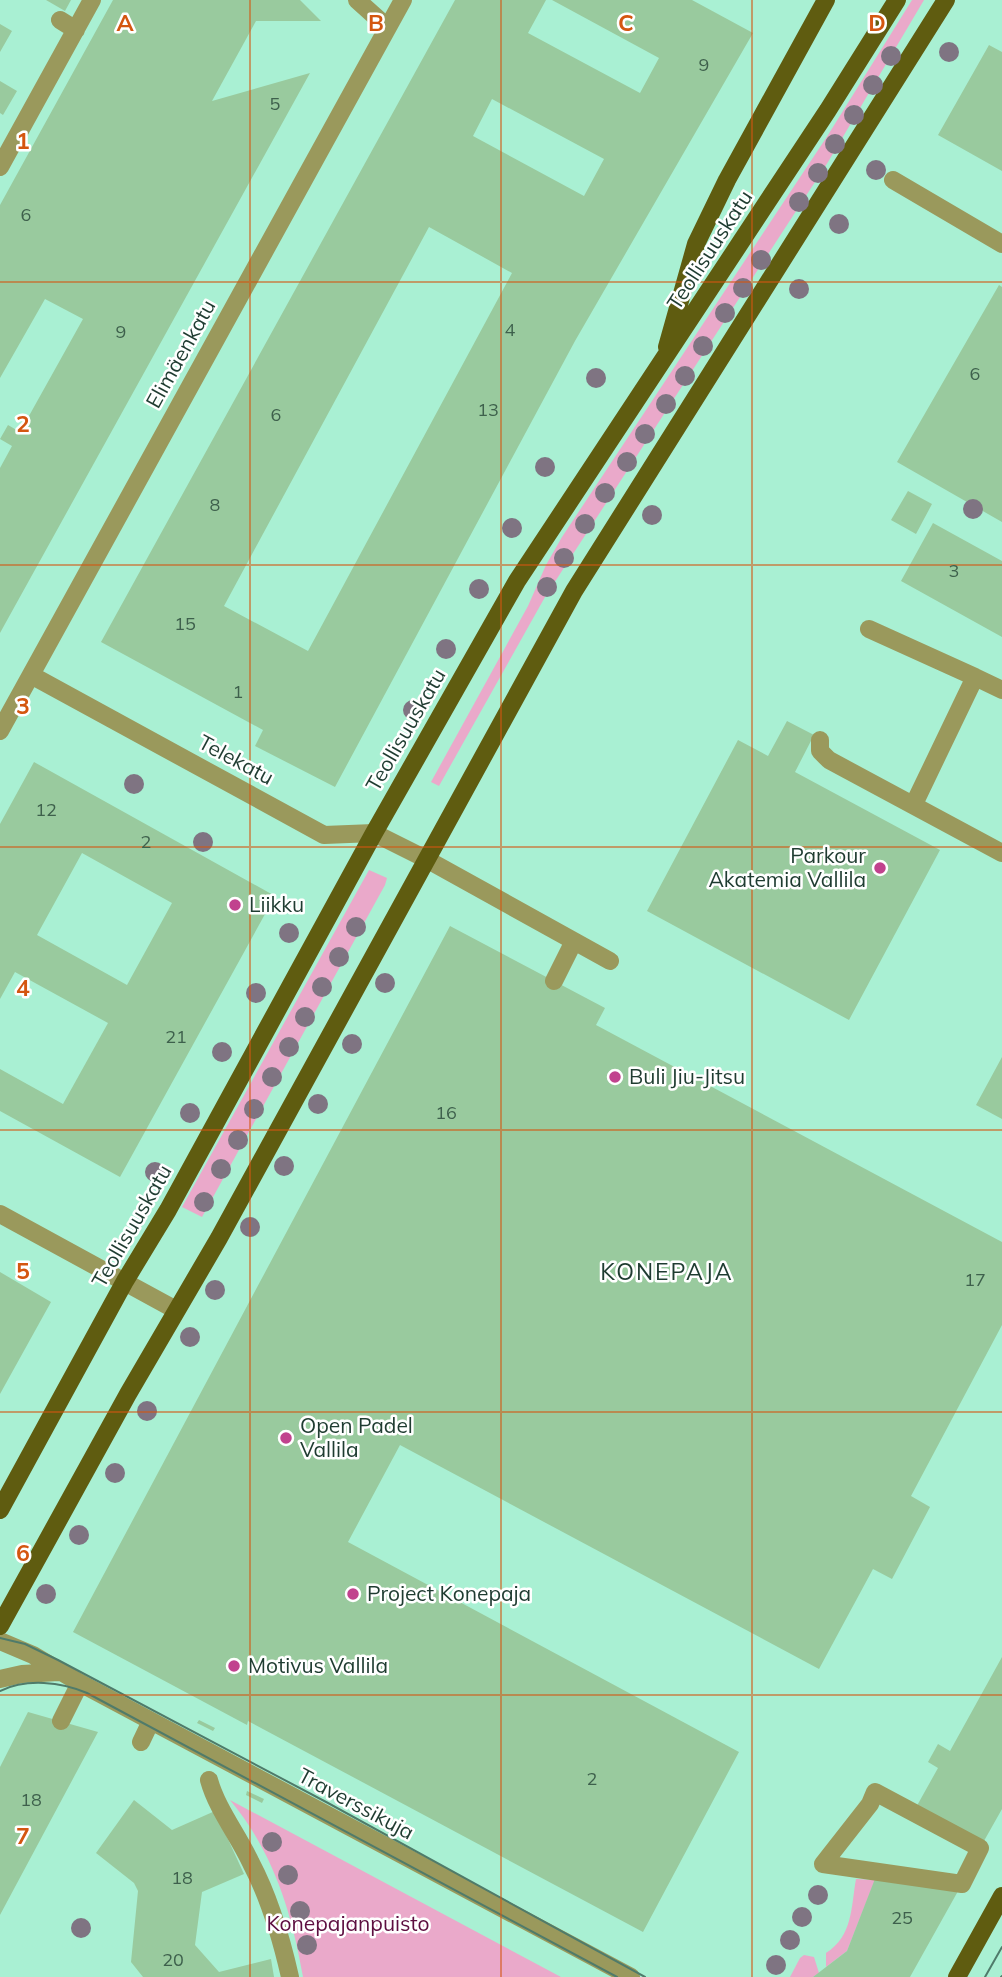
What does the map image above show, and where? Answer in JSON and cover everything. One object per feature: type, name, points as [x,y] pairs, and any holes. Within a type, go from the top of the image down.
[{"type":"main road","points":[[662,363],[696,244],[740,156],[826,0]]},
{"type":"main road","name":"Teollisuuskatu","points":[[0,1510],[517,580],[828,110],[897,0]]},
{"type":"main road","points":[[0,1626],[128,1394],[219,1238],[574,591],[946,0]]},
{"type":"main road","points":[[957,1977],[1002,1896]]},
{"type":"street","points":[[0,167],[92,0]]},
{"type":"street","points":[[357,0],[387,27]]},
{"type":"street","name":"Elimäenkatu","points":[[0,731],[403,0]]},
{"type":"street","points":[[60,20],[76,30]]},
{"type":"street","points":[[893,180],[1002,244]]},
{"type":"street","points":[[869,629],[1002,690]]},
{"type":"street","name":"Telekatu","points":[[31,675],[324,835],[374,833],[610,961]]},
{"type":"street","points":[[914,804],[975,677]]},
{"type":"street","points":[[820,740],[820,751],[829,760],[1002,853]]},
{"type":"street","points":[[554,981],[574,941]]},
{"type":"street","points":[[0,1214],[176,1310]]},
{"type":"street","name":"Traverssikuja","points":[[0,1641],[33,1654],[59,1672],[631,1977]]},
{"type":"street","points":[[0,1679],[22,1674],[59,1672]]},
{"type":"street","points":[[61,1721],[80,1683]]},
{"type":"street","points":[[141,1742],[151,1721]]},
{"type":"street","points":[[209,1780],[214,1797],[252,1864],[267,1898],[280,1933],[290,1977]]},
{"type":"street","points":[[875,1792],[980,1848],[962,1884],[878,1871],[823,1864],[870,1804],[875,1792]]},
{"type":"green space","points":[[912,0],[924,0],[828,162],[545,597],[439,786],[431,782],[528,606],[562,537],[828,135]]},
{"type":"green space","points":[[369,870],[387,878],[385,885],[202,1217],[182,1207]]},
{"type":"green space","name":"Konepajanpuisto","points":[[230,1800],[561,1977],[303,1977],[286,1906],[269,1862],[258,1840]]},
{"type":"green space","points":[[856,1879],[875,1880],[847,1951],[826,1967],[826,1953],[835,1946],[846,1929]]},
{"type":"green space","points":[[804,1955],[814,1957],[819,1973],[813,1977],[790,1977],[800,1958]]},
{"type":"building","points":[[46,0],[71,0],[65,11]]},
{"type":"building","points":[[113,0],[300,0],[321,21],[256,21],[212,101],[310,73],[0,633],[0,468],[12,446],[0,439],[8,425],[20,432],[83,319],[45,299],[0,378],[0,205]]},
{"type":"building","points":[[455,0],[546,0],[528,33],[640,93],[659,58],[552,0],[692,0],[753,33],[575,341],[335,787],[255,746],[263,730],[101,642]],"holes":[[[492,99],[604,159],[584,196],[473,136]],[[429,227],[512,273],[308,651],[224,606]]]},
{"type":"building","points":[[0,24],[12,31],[0,52]]},
{"type":"building","points":[[989,45],[1002,52],[1002,171],[938,135]]},
{"type":"building","points":[[0,81],[17,91],[3,115],[0,113]]},
{"type":"building","points":[[999,285],[1002,287],[1002,522],[897,462]]},
{"type":"building","points":[[908,491],[932,504],[916,534],[891,520]]},
{"type":"building","points":[[933,523],[1002,561],[1002,637],[901,581]]},
{"type":"building","points":[[787,721],[814,735],[795,772],[940,850],[849,1020],[647,911],[738,740],[768,756]]},
{"type":"building","points":[[34,762],[275,896],[120,1177],[0,1111],[0,1069],[63,1104],[108,1023],[15,972],[0,999],[0,824]],"holes":[[[82,853],[172,903],[127,985],[37,935]]]},
{"type":"building","points":[[450,926],[605,1008],[596,1025],[1002,1242],[1002,1325],[911,1496],[930,1507],[892,1579],[873,1569],[819,1669],[400,1445],[348,1542],[739,1752],[643,1932],[248,1721],[247,1725],[73,1632]]},
{"type":"building","points":[[1002,1057],[1002,1119],[976,1105]]},
{"type":"building","points":[[0,1272],[51,1302],[0,1394]]},
{"type":"building","points":[[1002,1657],[1002,1809],[980,1848],[914,1811],[938,1768],[928,1762],[938,1744],[950,1751]]},
{"type":"building","points":[[28,1712],[98,1732],[0,1915],[0,1767]]},
{"type":"building","points":[[199,1720],[215,1728],[213,1731],[197,1723]]},
{"type":"building","points":[[247,1791],[264,1799],[262,1803],[246,1795]]},
{"type":"building","points":[[134,1800],[172,1830],[215,1811],[244,1874],[202,1892],[195,1945],[219,1972],[271,1959],[274,1977],[143,1977],[131,1962],[138,1891],[134,1883],[96,1853]]},
{"type":"building","points":[[878,1871],[962,1884],[910,1977],[813,1977],[847,1951]]},
{"type":"tram line","points":[[0,1638],[25,1644],[58,1660],[328,1803],[645,1977]]},
{"type":"tram line","points":[[0,1691],[21,1684],[44,1683],[87,1693],[617,1977]]},
{"type":"tram line","points":[[985,1977],[1002,1947]]},
{"type":"place","name":"Parkour Akatemia Vallila","points":[[880,868]]},
{"type":"place","name":"Liikku","points":[[235,905]]},
{"type":"place","name":"Buli Jiu-Jitsu","points":[[615,1077]]},
{"type":"place","name":"Open Padel Vallila","points":[[286,1438]]},
{"type":"place","name":"Project Konepaja","points":[[353,1594]]},
{"type":"place","name":"Motivus Vallila","points":[[234,1666]]},
{"type":"district","name":"KONEPAJA","points":[[667,1272]]}]
